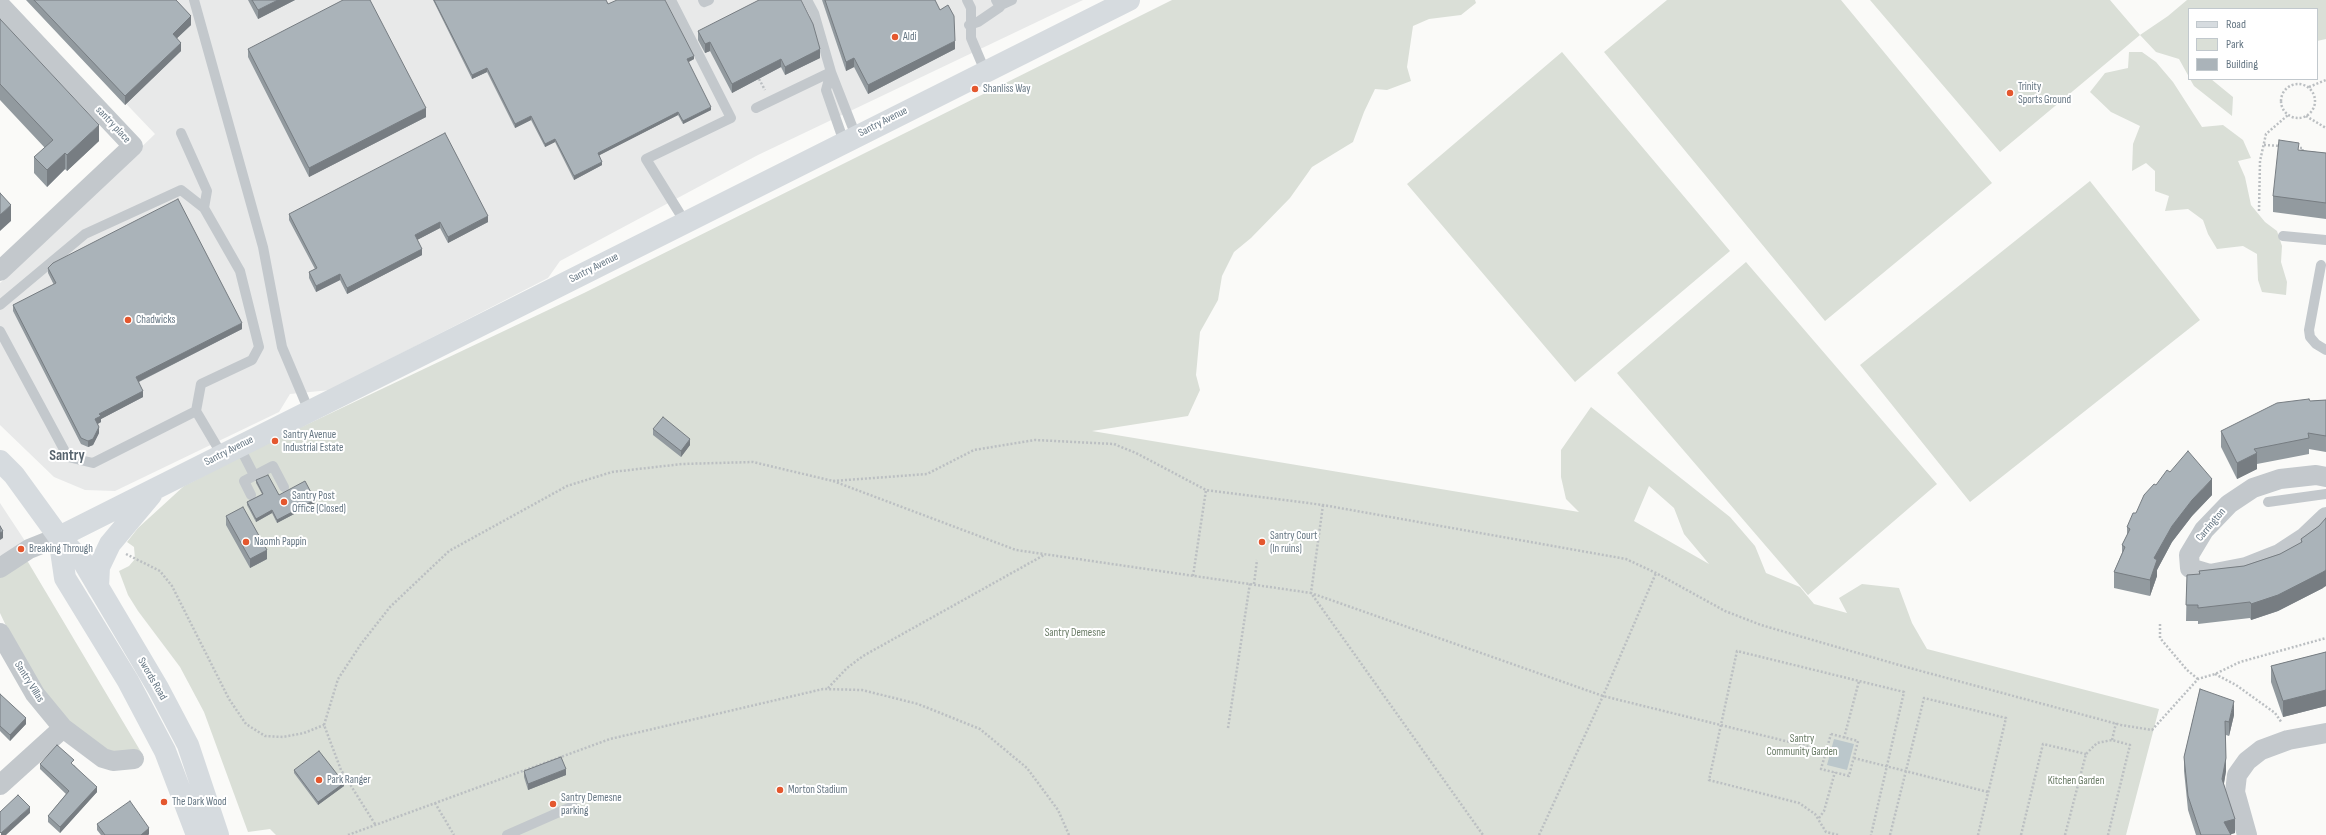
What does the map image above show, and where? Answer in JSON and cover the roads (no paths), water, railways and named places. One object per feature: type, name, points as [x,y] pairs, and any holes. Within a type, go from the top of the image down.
[{"type":"main road","name":"Santry Avenue","points":[[59,537],[985,71],[1117,3]]},
{"type":"main road","name":"Swords Road","points":[[0,461],[14,475],[59,537],[84,563],[176,720],[188,745],[218,835]]},
{"type":"main road","points":[[98,587],[99,567],[110,544],[157,488]]},
{"type":"main road","name":"Swords Road","points":[[59,537],[65,578],[128,681],[165,751],[197,835]]},
{"type":"main road","points":[[183,835],[189,812]]},
{"type":"street","name":"santry place","points":[[0,5],[133,146],[0,271]]},
{"type":"street","name":"Carrington","points":[[2326,477],[2316,475],[2280,479],[2253,488],[2229,504],[2204,530],[2189,555],[2190,568],[2210,574],[2246,567],[2279,554],[2305,536],[2326,517]]},
{"type":"street","points":[[0,568],[30,549],[59,537]]},
{"type":"street","name":"Santry Villas","points":[[0,633],[35,694],[63,728],[103,758],[114,761],[134,759]]},
{"type":"street","points":[[0,785],[63,728]]},
{"type":"street","points":[[2248,835],[2235,792],[2237,775],[2247,761],[2261,750],[2288,740],[2323,739]]},
{"type":"lane","points":[[194,0],[262,246],[282,347],[309,411]]},
{"type":"lane","points":[[671,0],[731,118],[646,159],[685,222]]},
{"type":"lane","points":[[703,0],[704,2],[709,0]]},
{"type":"lane","points":[[807,0],[816,19],[850,139]]},
{"type":"lane","points":[[967,0],[971,8],[969,25],[971,38],[985,71]]},
{"type":"lane","points":[[969,25],[978,22],[998,3],[1012,0]]},
{"type":"lane","points":[[756,108],[831,72]]},
{"type":"lane","points":[[181,133],[207,191],[204,208]]},
{"type":"lane","points":[[0,305],[85,234],[181,190],[204,208],[240,271],[259,347],[252,360],[201,384],[196,410]]},
{"type":"lane","points":[[2284,236],[2326,240]]},
{"type":"lane","points":[[2320,265],[2309,330],[2310,337],[2316,344],[2326,350]]},
{"type":"lane","points":[[0,331],[68,457],[93,463],[196,410]]},
{"type":"lane","points":[[196,410],[230,451],[254,475]]},
{"type":"lane","points":[[251,495],[244,481],[273,466],[284,486]]},
{"type":"lane","points":[[2268,502],[2326,494]]},
{"type":"lane","points":[[507,835],[573,806]]},
{"type":"place","name":"Aldi","points":[[895,37]]},
{"type":"place","name":"Shanliss Way","points":[[975,89]]},
{"type":"place","name":"Trinity Sports Ground","points":[[2010,93]]},
{"type":"place","name":"Chadwicks","points":[[128,320]]},
{"type":"place","name":"Santry Avenue Industrial Estate","points":[[275,441]]},
{"type":"place","name":"Santry Post Office (Closed)","points":[[284,502]]},
{"type":"place","name":"Naomh Pappin","points":[[246,542]]},
{"type":"place","name":"Santry Court (In ruins)","points":[[1262,542]]},
{"type":"place","name":"Breaking Through","points":[[21,549]]},
{"type":"place","name":"Park Ranger","points":[[319,780]]},
{"type":"place","name":"Morton Stadium","points":[[780,790]]},
{"type":"place","name":"The Dark Wood","points":[[164,802]]},
{"type":"place","name":"Santry Demesne parking","points":[[553,804]]},
{"type":"district","name":"Santry","points":[[67,456]]},
{"type":"park label","name":"Santry Demesne","points":[[1075,633]]},
{"type":"park label","name":"Santry Community Garden","points":[[1802,745]]},
{"type":"park label","name":"Kitchen Garden","points":[[2076,781]]}]
